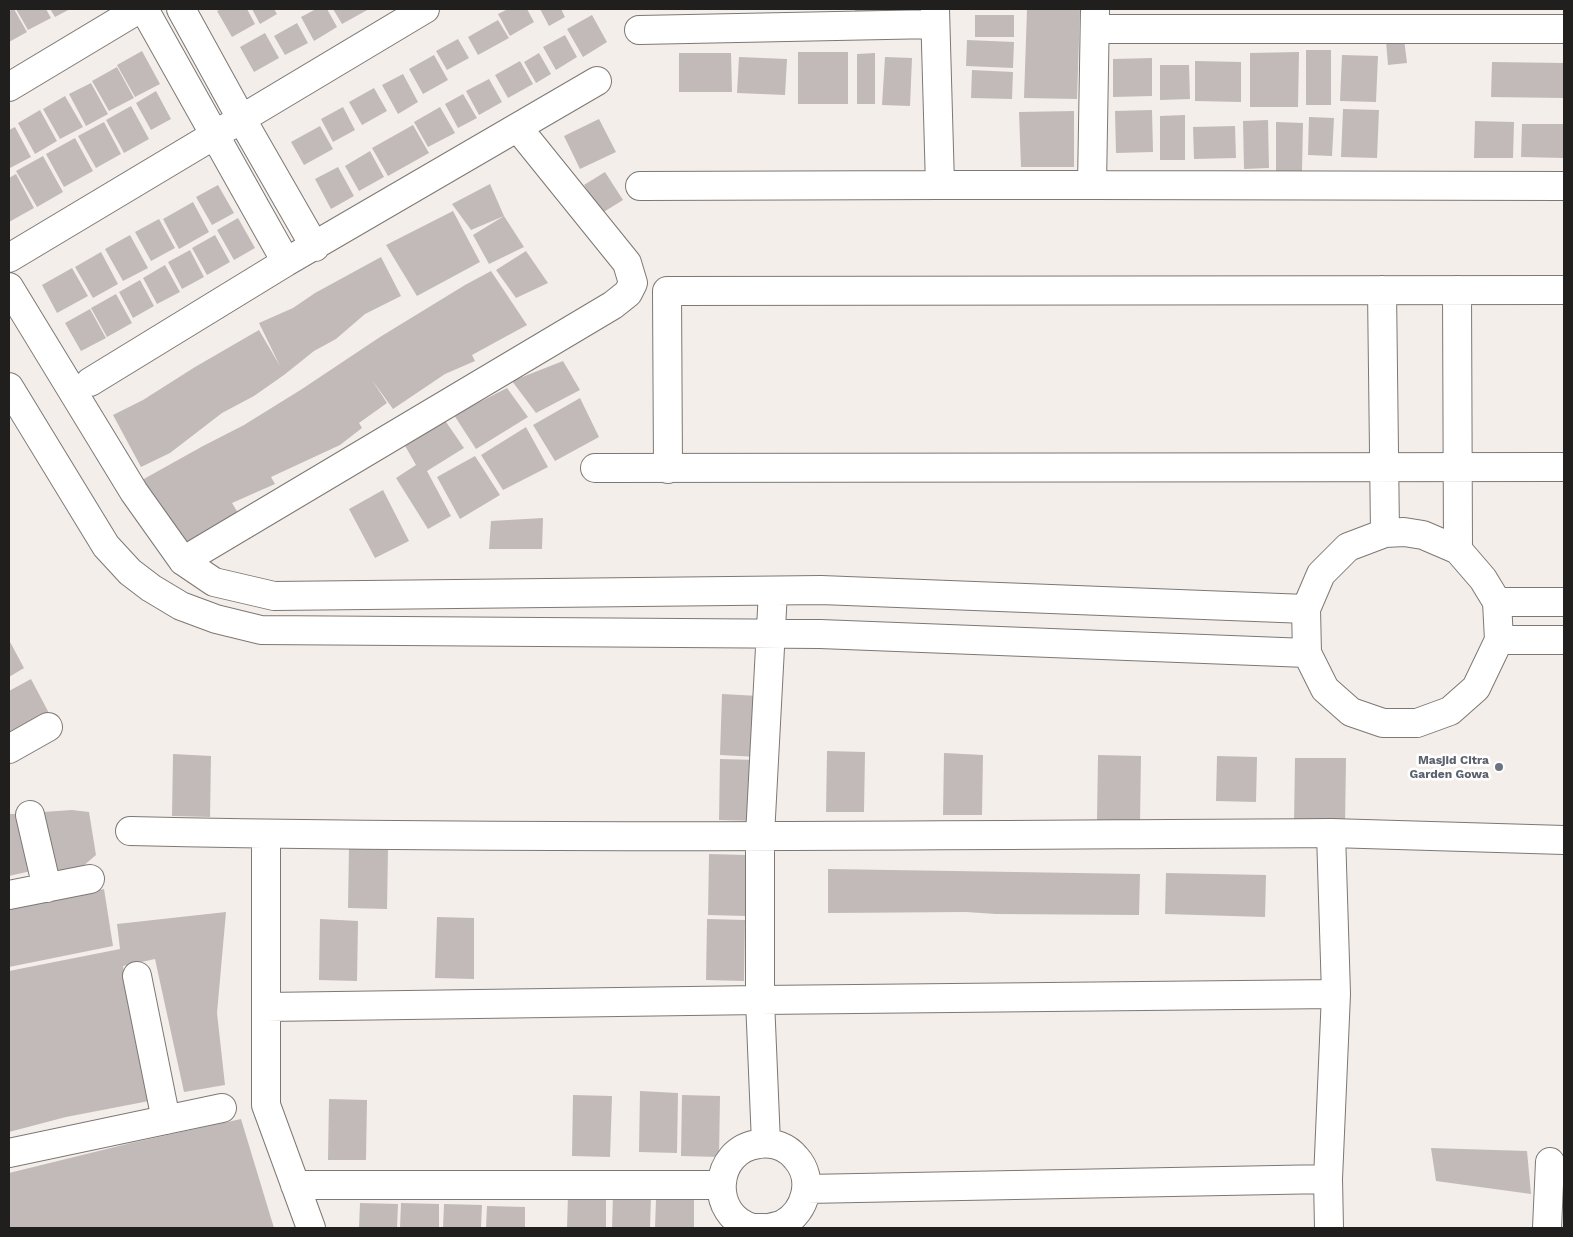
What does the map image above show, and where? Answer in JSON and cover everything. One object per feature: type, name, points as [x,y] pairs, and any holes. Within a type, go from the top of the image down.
[{"type":"street","points":[[9,87],[139,9]]},
{"type":"street","points":[[144,9],[286,262]]},
{"type":"street","points":[[181,9],[315,247]]},
{"type":"street","points":[[9,258],[425,9]]},
{"type":"street","points":[[639,30],[935,16],[940,184]]},
{"type":"street","points":[[1092,185],[1095,19],[1564,29]]},
{"type":"street","points":[[90,382],[286,262],[315,247],[597,81]]},
{"type":"street","points":[[183,562],[612,305],[628,293],[633,283],[627,263],[518,128]]},
{"type":"street","points":[[640,186],[940,184],[1564,186]]},
{"type":"street","points":[[9,286],[134,492],[183,562],[214,582],[274,596],[822,590],[1306,609]]},
{"type":"street","points":[[1382,290],[1385,533]]},
{"type":"street","points":[[1457,290],[1458,550]]},
{"type":"street","points":[[668,469],[667,291],[1564,290]]},
{"type":"street","points":[[9,386],[106,546],[130,572],[151,588],[181,606],[216,619],[261,630],[820,634],[1306,654]]},
{"type":"street","points":[[595,468],[1564,467]]},
{"type":"street","points":[[1385,533],[1423,534],[1458,550],[1483,578],[1497,602],[1499,640],[1476,688],[1450,711],[1417,723],[1383,723],[1351,712],[1325,689],[1306,654],[1306,609],[1321,574],[1348,547],[1385,533]]},
{"type":"street","points":[[766,1143],[760,1000],[760,836],[773,590]]},
{"type":"street","points":[[820,634],[822,590]]},
{"type":"street","points":[[261,630],[274,596]]},
{"type":"street","points":[[1497,602],[1564,602]]},
{"type":"street","points":[[1499,640],[1564,640]]},
{"type":"street","points":[[9,749],[48,727]]},
{"type":"street","points":[[30,815],[47,888]]},
{"type":"street","points":[[130,831],[266,834],[760,836],[1331,833],[1564,840]]},
{"type":"street","points":[[1329,1228],[1328,1180],[1336,994],[1331,833]]},
{"type":"street","points":[[266,834],[266,1105],[311,1228]]},
{"type":"street","points":[[9,895],[90,879]]},
{"type":"street","points":[[136,976],[166,1120]]},
{"type":"street","points":[[266,1007],[1336,994]]},
{"type":"street","points":[[9,1153],[222,1108]]},
{"type":"street","points":[[762,1228],[753,1228],[740,1221],[729,1211],[722,1198],[721,1185],[723,1171],[730,1159],[740,1150],[752,1144],[766,1143],[779,1146],[791,1152],[800,1163],[806,1175],[806,1189],[802,1204],[794,1216],[782,1224],[768,1228]]},
{"type":"street","points":[[1547,1228],[1550,1162]]},
{"type":"street","points":[[806,1189],[1328,1180]]},
{"type":"street","points":[[295,1185],[721,1185]]},
{"type":"building","points":[[14,9],[27,32],[9,42],[9,11]]},
{"type":"building","points":[[16,9],[46,9],[51,18],[28,30]]},
{"type":"building","points":[[50,9],[70,9],[55,17]]},
{"type":"building","points":[[221,9],[247,9],[255,24],[232,37],[217,11]]},
{"type":"building","points":[[252,9],[274,9],[277,14],[260,24]]},
{"type":"building","points":[[316,9],[327,9],[337,27],[314,41],[301,17]]},
{"type":"building","points":[[333,9],[369,9],[342,24]]},
{"type":"building","points":[[508,9],[527,9],[534,22],[510,36],[498,14]]},
{"type":"building","points":[[540,9],[561,9],[565,17],[549,26]]},
{"type":"building","points":[[855,9],[876,9],[876,14],[855,15]]},
{"type":"building","points":[[1027,9],[1080,9],[1077,99],[1024,98]]},
{"type":"building","points":[[592,15],[607,42],[583,57],[567,29]]},
{"type":"building","points":[[975,15],[1014,15],[1014,37],[975,37]]},
{"type":"building","points":[[498,20],[509,38],[478,55],[468,37]]},
{"type":"building","points":[[297,23],[308,43],[285,55],[274,36]]},
{"type":"building","points":[[265,33],[279,58],[254,72],[240,47]]},
{"type":"building","points":[[565,35],[577,57],[556,70],[543,47]]},
{"type":"building","points":[[458,39],[469,58],[447,70],[436,51]]},
{"type":"building","points":[[1404,39],[1407,63],[1388,65],[1386,41]]},
{"type":"building","points":[[967,40],[1014,42],[1013,68],[966,66]]},
{"type":"building","points":[[1306,50],[1331,50],[1331,105],[1306,105]]},
{"type":"building","points":[[142,51],[160,84],[135,97],[117,65]]},
{"type":"building","points":[[798,52],[848,52],[848,104],[798,104]]},
{"type":"building","points":[[1299,52],[1298,107],[1250,107],[1250,53]]},
{"type":"building","points":[[539,53],[551,74],[536,83],[524,62]]},
{"type":"building","points":[[679,53],[731,53],[732,92],[679,92]]},
{"type":"building","points":[[875,53],[875,104],[857,104],[857,54]]},
{"type":"building","points":[[434,55],[448,80],[423,94],[409,69]]},
{"type":"building","points":[[1342,55],[1378,56],[1376,102],[1340,101]]},
{"type":"building","points":[[739,57],[787,59],[785,95],[737,93]]},
{"type":"building","points":[[885,57],[912,58],[910,106],[882,105]]},
{"type":"building","points":[[1152,58],[1152,96],[1113,97],[1113,59]]},
{"type":"building","points":[[520,61],[533,84],[508,98],[495,75]]},
{"type":"building","points":[[1195,61],[1241,62],[1241,102],[1195,101]]},
{"type":"building","points":[[1492,62],[1564,63],[1564,98],[1491,97]]},
{"type":"building","points":[[1160,65],[1189,65],[1190,99],[1160,100]]},
{"type":"building","points":[[117,67],[134,98],[109,111],[92,81]]},
{"type":"building","points":[[972,70],[1013,72],[1012,99],[971,98]]},
{"type":"building","points":[[403,74],[418,102],[398,114],[382,85]]},
{"type":"building","points":[[489,79],[502,102],[479,115],[466,91]]},
{"type":"building","points":[[91,83],[108,114],[86,126],[69,94]]},
{"type":"building","points":[[374,88],[387,111],[362,125],[349,102]]},
{"type":"building","points":[[156,91],[171,119],[151,130],[136,103]]},
{"type":"building","points":[[463,94],[477,118],[458,128],[445,104]]},
{"type":"building","points":[[65,96],[83,127],[60,139],[43,109]]},
{"type":"building","points":[[131,106],[149,139],[124,153],[106,120]]},
{"type":"building","points":[[343,107],[355,130],[333,142],[321,119]]},
{"type":"building","points":[[440,107],[455,133],[428,147],[414,122]]},
{"type":"building","points":[[1343,109],[1379,110],[1377,158],[1341,157]]},
{"type":"building","points":[[40,110],[57,141],[35,154],[18,123]]},
{"type":"building","points":[[1152,110],[1153,152],[1116,153],[1115,111]]},
{"type":"building","points":[[1074,111],[1074,167],[1021,167],[1019,112]]},
{"type":"building","points":[[1185,115],[1185,160],[1160,160],[1160,116]]},
{"type":"building","points":[[1309,117],[1334,118],[1332,156],[1308,155]]},
{"type":"building","points":[[599,119],[616,152],[580,169],[564,136]]},
{"type":"building","points":[[1268,120],[1269,168],[1244,169],[1243,121]]},
{"type":"building","points":[[1475,121],[1514,122],[1513,158],[1474,158]]},
{"type":"building","points":[[104,122],[121,154],[96,168],[78,136]]},
{"type":"building","points":[[1276,122],[1303,123],[1302,171],[1276,171]]},
{"type":"building","points":[[1522,124],[1564,124],[1564,158],[1521,157]]},
{"type":"building","points":[[413,125],[429,153],[388,176],[372,148]]},
{"type":"building","points":[[320,126],[333,149],[304,165],[291,142]]},
{"type":"building","points":[[1235,126],[1236,158],[1194,159],[1193,127]]},
{"type":"building","points":[[15,127],[31,157],[10,168],[9,130]]},
{"type":"building","points":[[75,138],[93,171],[64,187],[46,154]]},
{"type":"building","points":[[370,151],[384,177],[359,191],[345,166]]},
{"type":"building","points":[[43,156],[63,192],[37,207],[16,171]]},
{"type":"building","points":[[338,167],[354,196],[331,209],[315,179]]},
{"type":"building","points":[[605,172],[623,200],[602,213],[584,185]]},
{"type":"building","points":[[16,174],[34,208],[9,222],[9,178]]},
{"type":"building","points":[[490,184],[504,216],[471,230],[452,204]]},
{"type":"building","points":[[218,185],[234,213],[212,225],[196,197]]},
{"type":"building","points":[[193,202],[209,232],[179,249],[163,219]]},
{"type":"building","points":[[453,211],[480,262],[417,296],[386,245]]},
{"type":"building","points":[[504,216],[524,247],[489,264],[473,235]]},
{"type":"building","points":[[238,218],[255,248],[234,260],[217,230]]},
{"type":"building","points":[[159,219],[175,248],[151,261],[135,232]]},
{"type":"building","points":[[130,235],[148,268],[123,281],[105,249]]},
{"type":"building","points":[[215,235],[230,262],[207,275],[192,248]]},
{"type":"building","points":[[190,250],[204,277],[182,289],[168,262]]},
{"type":"building","points":[[526,251],[548,283],[516,298],[496,270]]},
{"type":"building","points":[[101,252],[118,284],[93,298],[75,267]]},
{"type":"building","points":[[381,257],[401,296],[365,314],[336,339],[314,351],[254,396],[222,413],[170,453],[141,467],[113,415],[143,400],[259,330],[280,366],[259,323],[293,308],[315,293]]},
{"type":"building","points":[[165,265],[180,292],[157,304],[143,278]]},
{"type":"building","points":[[72,268],[88,296],[57,313],[42,285]]},
{"type":"building","points":[[491,271],[527,325],[472,355],[475,361],[445,374],[393,409],[372,380],[387,403],[359,423],[362,428],[340,445],[271,477],[275,484],[232,503],[238,513],[210,528],[184,547],[142,480],[244,425],[380,337]]},
{"type":"building","points":[[140,280],[154,306],[133,318],[119,292]]},
{"type":"building","points":[[116,294],[132,323],[107,337],[91,308]]},
{"type":"building","points":[[90,309],[106,338],[81,351],[65,323]]},
{"type":"building","points":[[563,361],[580,390],[536,413],[512,381]]},
{"type":"building","points":[[507,388],[528,417],[476,449],[454,415]]},
{"type":"building","points":[[580,398],[599,437],[555,461],[533,425]]},
{"type":"building","points":[[444,419],[464,448],[427,471],[451,516],[428,529],[396,478],[416,465],[404,444]]},
{"type":"building","points":[[526,427],[548,467],[503,490],[481,455]]},
{"type":"building","points":[[475,456],[500,495],[460,519],[437,477]]},
{"type":"building","points":[[383,490],[409,541],[375,558],[349,509]]},
{"type":"building","points":[[543,518],[542,549],[489,549],[491,521]]},
{"type":"building","points":[[9,640],[24,668],[9,677]]},
{"type":"building","points":[[31,679],[50,715],[9,737],[9,691]]},
{"type":"building","points":[[722,694],[759,696],[758,757],[720,755]]},
{"type":"building","points":[[827,751],[865,752],[864,812],[826,812]]},
{"type":"building","points":[[944,753],[983,755],[982,815],[943,815]]},
{"type":"building","points":[[173,754],[211,756],[210,817],[172,816]]},
{"type":"building","points":[[1098,755],[1141,756],[1140,822],[1097,821]]},
{"type":"building","points":[[1217,756],[1257,757],[1256,802],[1216,801]]},
{"type":"building","points":[[1295,758],[1346,758],[1345,826],[1294,825]]},
{"type":"building","points":[[720,759],[758,760],[758,821],[719,820]]},
{"type":"building","points":[[72,810],[89,812],[96,855],[82,867],[57,877],[43,812]]},
{"type":"building","points":[[9,814],[15,814],[31,871],[9,876]]},
{"type":"building","points":[[349,847],[388,848],[387,909],[348,908]]},
{"type":"building","points":[[709,854],[747,855],[746,916],[708,915]]},
{"type":"building","points":[[828,869],[1140,874],[1139,915],[966,912],[828,913]]},
{"type":"building","points":[[1166,873],[1266,875],[1265,917],[1165,914]]},
{"type":"building","points":[[104,889],[113,946],[9,967],[9,909]]},
{"type":"building","points":[[226,912],[217,1013],[225,1085],[184,1092],[155,959],[123,966],[149,1101],[66,1117],[9,1132],[9,971],[120,949],[117,924]]},
{"type":"building","points":[[437,917],[474,918],[474,979],[435,978]]},
{"type":"building","points":[[320,919],[358,921],[357,981],[319,980]]},
{"type":"building","points":[[707,919],[745,920],[744,981],[706,980]]},
{"type":"building","points":[[640,1091],[678,1093],[677,1153],[639,1152]]},
{"type":"building","points":[[573,1095],[612,1096],[610,1157],[572,1156]]},
{"type":"building","points":[[682,1095],[720,1096],[719,1157],[681,1156]]},
{"type":"building","points":[[329,1099],[367,1100],[366,1160],[328,1160]]},
{"type":"building","points":[[241,1119],[274,1228],[9,1228],[9,1173],[131,1143]]},
{"type":"building","points":[[1431,1148],[1527,1151],[1531,1194],[1436,1181]]},
{"type":"building","points":[[568,1195],[606,1196],[606,1228],[567,1228]]},
{"type":"building","points":[[613,1195],[651,1197],[650,1228],[612,1228]]},
{"type":"building","points":[[656,1199],[694,1200],[694,1228],[655,1228]]},
{"type":"building","points":[[360,1203],[398,1204],[397,1228],[359,1228]]},
{"type":"building","points":[[401,1203],[439,1204],[439,1228],[400,1228]]},
{"type":"building","points":[[444,1204],[482,1205],[481,1228],[443,1228]]},
{"type":"building","points":[[487,1206],[525,1207],[525,1228],[486,1228]]},
{"type":"place","name":"Masjid Citra Garden Gowa","points":[[1499,767]]}]
